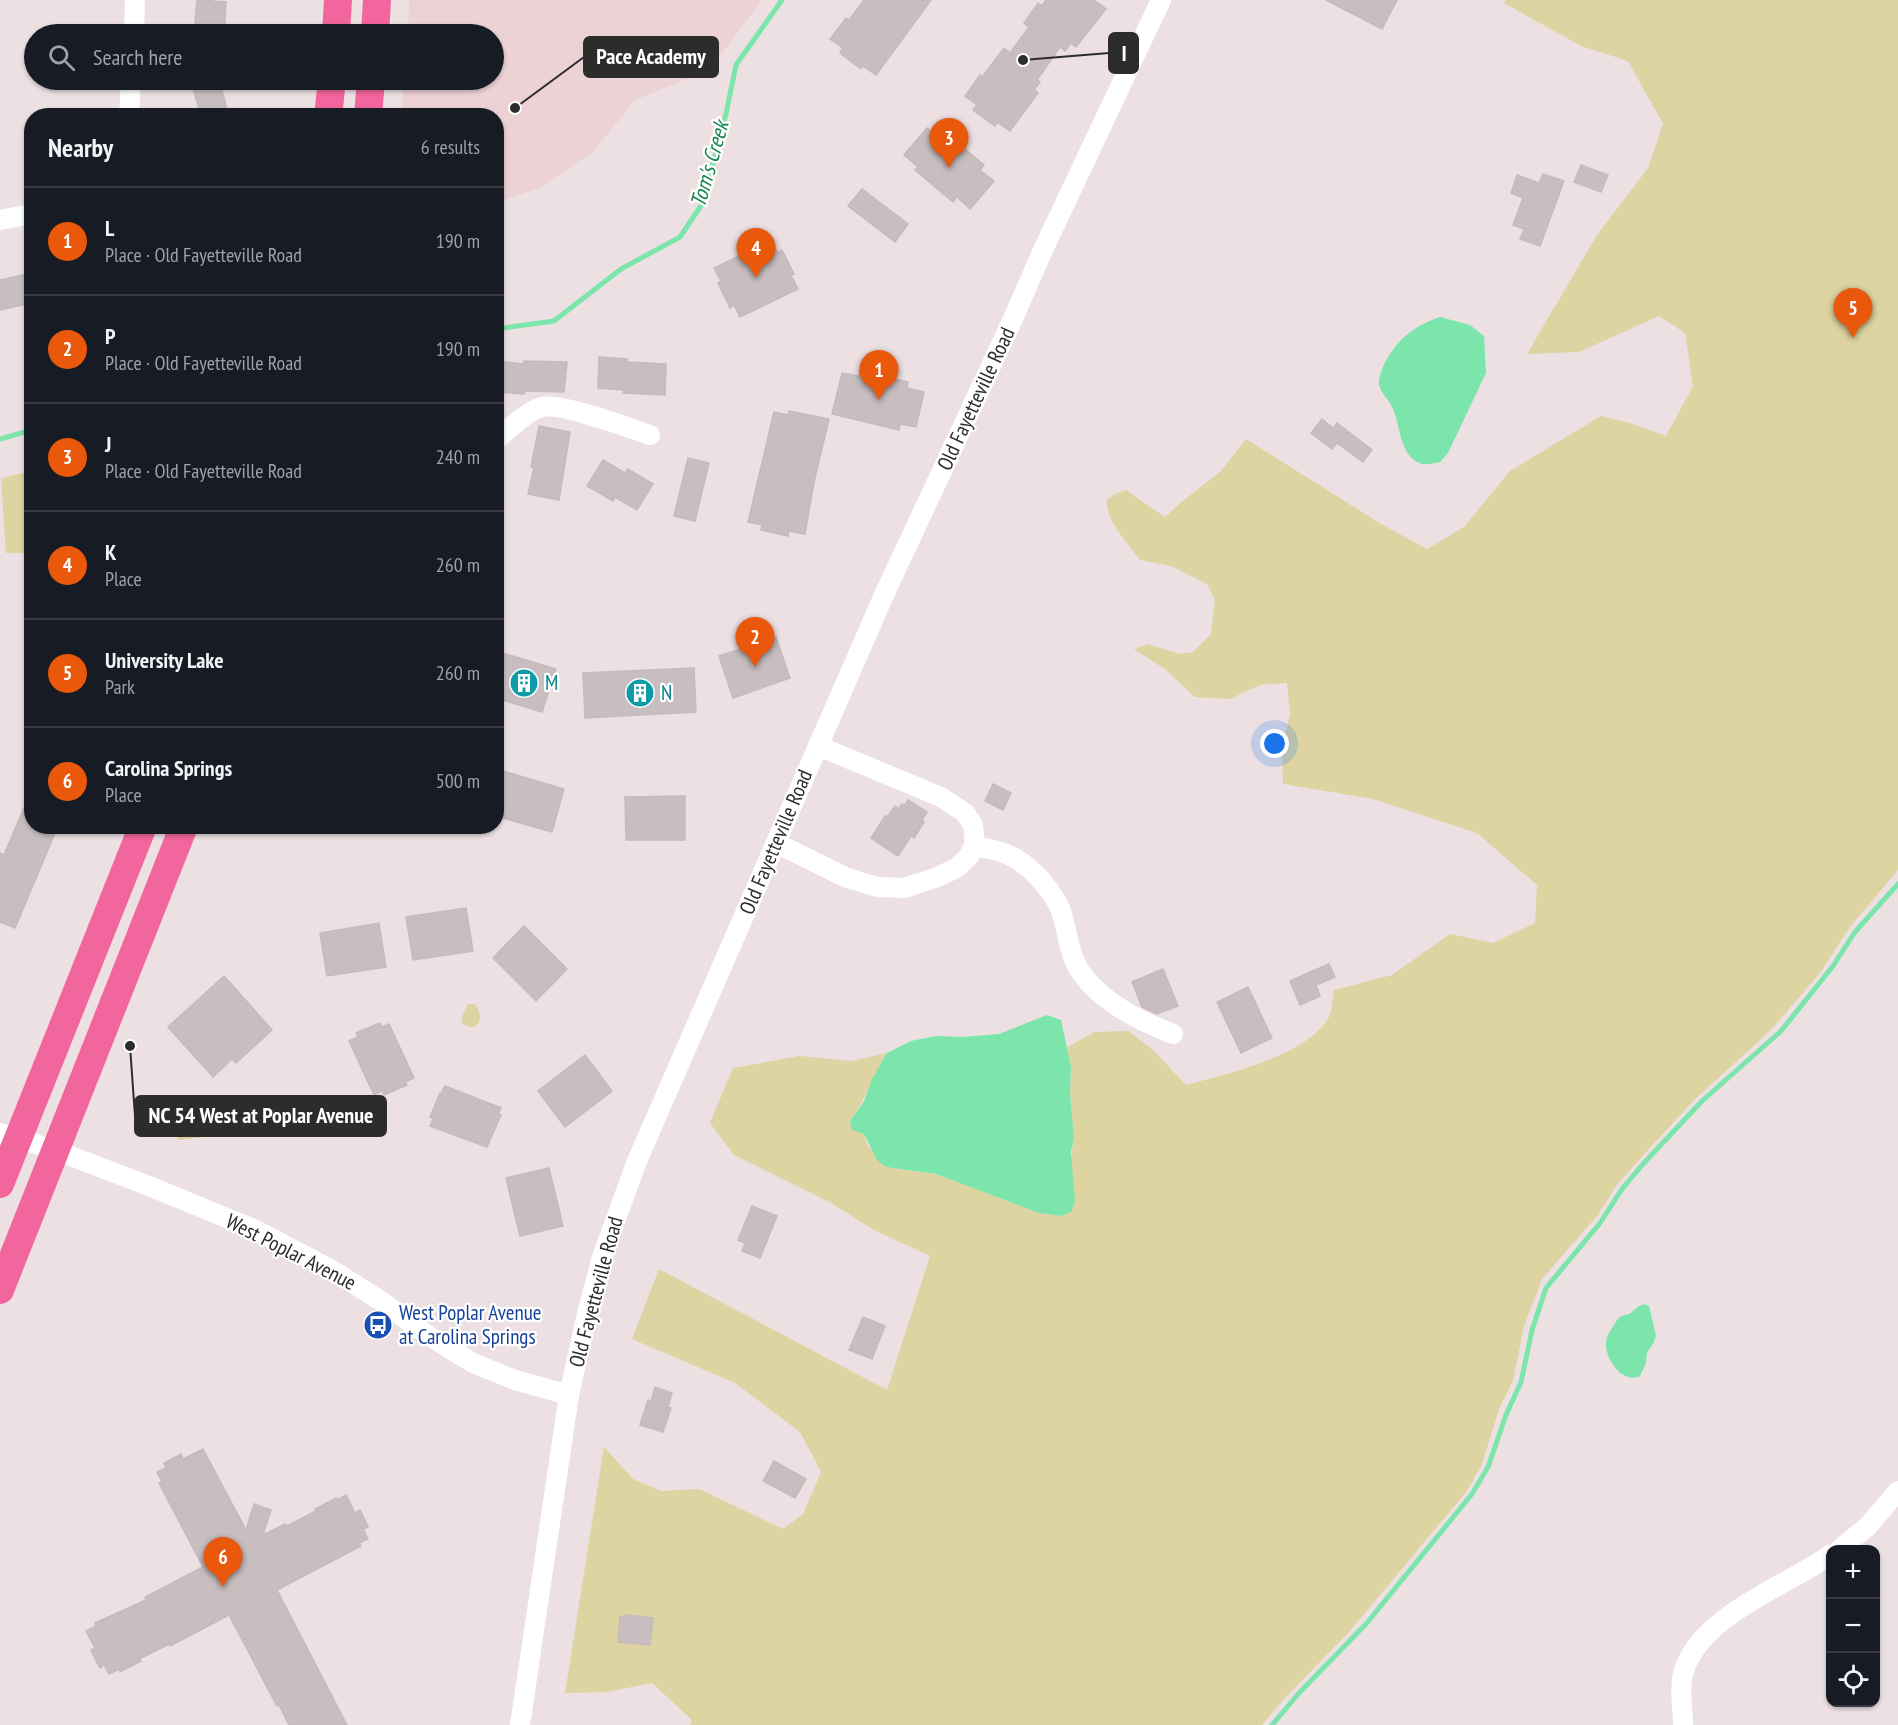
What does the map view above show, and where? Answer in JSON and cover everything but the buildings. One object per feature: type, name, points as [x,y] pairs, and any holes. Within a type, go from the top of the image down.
[{"type":"highway","points":[[337,24],[338,0]]},
{"type":"highway","points":[[376,24],[377,0]]},
{"type":"highway","points":[[329,108],[331,90]]},
{"type":"highway","points":[[369,108],[370,90]]},
{"type":"highway","points":[[0,1184],[9,1135],[140,834]]},
{"type":"highway","points":[[0,1290],[181,834]]},
{"type":"street","points":[[134,24],[135,0]]},
{"type":"street","name":"Old Fayetteville Road","points":[[520,1725],[569,1395],[590,1302],[618,1210],[637,1161],[871,624],[1012,321],[1042,250],[1161,0]]},
{"type":"street","points":[[129,108],[130,90]]},
{"type":"street","points":[[0,220],[24,216]]},
{"type":"street","points":[[504,434],[530,413],[544,406],[582,412],[650,435]]},
{"type":"street","points":[[776,843],[845,877],[877,887],[904,888],[938,877],[958,867],[969,856],[975,843],[973,825],[965,813],[941,797],[818,746]]},
{"type":"street","points":[[973,847],[989,848],[1006,853],[1023,862],[1037,874],[1062,911],[1074,960],[1081,973],[1117,1006],[1173,1034]]},
{"type":"street","name":"West Poplar Avenue","points":[[9,1135],[56,1150],[256,1230],[332,1269],[472,1363],[514,1380],[569,1395]]},
{"type":"street","points":[[1845,1545],[1868,1526],[1898,1491]]},
{"type":"street","points":[[1683,1725],[1682,1677],[1687,1662],[1699,1644],[1715,1628],[1745,1605],[1826,1558]]},
{"type":"shaded area","points":[[409,0],[762,0],[710,69],[635,100],[594,151],[539,188],[504,200],[504,108],[402,108],[403,90],[504,90],[504,24],[408,24]]},
{"type":"shaded area","points":[[1506,0],[1898,0],[1898,870],[1850,927],[1820,973],[1770,1031],[1694,1100],[1618,1183],[1597,1216],[1542,1279],[1524,1326],[1513,1381],[1499,1409],[1482,1464],[1467,1491],[1350,1631],[1262,1725],[690,1725],[692,1720],[652,1683],[607,1692],[565,1693],[604,1447],[633,1479],[661,1491],[699,1489],[783,1529],[803,1514],[821,1472],[800,1432],[735,1383],[632,1339],[659,1269],[887,1390],[930,1256],[874,1230],[831,1203],[734,1155],[710,1123],[733,1068],[800,1056],[851,1061],[887,1053],[850,1121],[864,1134],[868,1146],[886,1167],[936,1174],[1039,1213],[1061,1216],[1074,1139],[1070,1092],[1071,1067],[1067,1047],[1095,1032],[1128,1031],[1153,1050],[1186,1085],[1203,1081],[1265,1062],[1303,1043],[1318,1031],[1329,1017],[1334,990],[1392,975],[1450,934],[1493,943],[1535,923],[1537,885],[1477,833],[1373,799],[1283,784],[1282,750],[1290,714],[1287,683],[1260,685],[1230,699],[1195,697],[1166,670],[1134,649],[1148,644],[1180,654],[1193,652],[1211,634],[1215,600],[1207,584],[1171,566],[1140,560],[1113,523],[1107,507],[1107,500],[1126,490],[1165,517],[1221,471],[1246,439],[1381,524],[1427,549],[1464,527],[1510,471],[1601,416],[1630,423],[1666,436],[1693,386],[1685,333],[1659,316],[1579,352],[1527,354],[1597,235],[1648,168],[1663,124],[1628,61],[1581,46],[1504,3]]},
{"type":"shaded area","points":[[1440,317],[1470,325],[1484,336],[1486,373],[1448,453],[1440,462],[1422,464],[1415,461],[1405,448],[1393,409],[1380,388],[1379,380],[1382,369],[1399,342],[1421,325]]},
{"type":"shaded area","points":[[24,473],[24,553],[6,553],[1,478]]},
{"type":"shaded area","points":[[468,1004],[475,1004],[480,1014],[479,1022],[473,1027],[463,1024],[461,1019]]},
{"type":"shaded area","points":[[1047,1015],[1061,1020],[1071,1067],[1070,1092],[1074,1139],[1071,1152],[1075,1202],[1071,1212],[1061,1216],[1039,1213],[936,1174],[886,1167],[877,1160],[864,1134],[852,1130],[850,1121],[864,1101],[872,1079],[887,1053],[911,1041],[936,1036],[962,1037],[999,1034]]},
{"type":"shaded area","points":[[206,1095],[211,1136],[178,1140],[174,1098]]},
{"type":"shaded area","points":[[1645,1304],[1649,1306],[1656,1336],[1647,1352],[1646,1363],[1640,1376],[1628,1377],[1617,1370],[1609,1358],[1606,1340],[1619,1318]]},
{"type":"waterway","name":"Tom's Creek","points":[[504,328],[554,321],[621,269],[680,237],[702,204],[726,114],[736,65],[782,0]]},
{"type":"waterway","name":"Tom's Creek","points":[[0,439],[24,432]]},
{"type":"waterway","points":[[1272,1725],[1300,1692],[1366,1624],[1472,1494],[1488,1467],[1506,1415],[1521,1382],[1532,1330],[1546,1288],[1600,1223],[1622,1189],[1643,1164],[1702,1101],[1781,1031],[1833,966],[1855,932],[1898,884]]},
{"type":"place","name":"I","points":[[1023,60]]},
{"type":"place","name":"Pace Academy","points":[[515,108]]},
{"type":"place","name":"J","points":[[949,168]]},
{"type":"place","name":"K","points":[[756,278]]},
{"type":"place","name":"University Lake","points":[[1853,338]]},
{"type":"place","name":"L","points":[[879,400]]},
{"type":"place","name":"P","points":[[755,667]]},
{"type":"place","name":"M","points":[[524,683]]},
{"type":"place","name":"N","points":[[640,693]]},
{"type":"place","name":"NC 54 West at Poplar Avenue","points":[[130,1046]]},
{"type":"place","name":"West Poplar Avenue at Carolina Springs","points":[[378,1325]]},
{"type":"place","name":"Carolina Springs","points":[[223,1587]]}]
